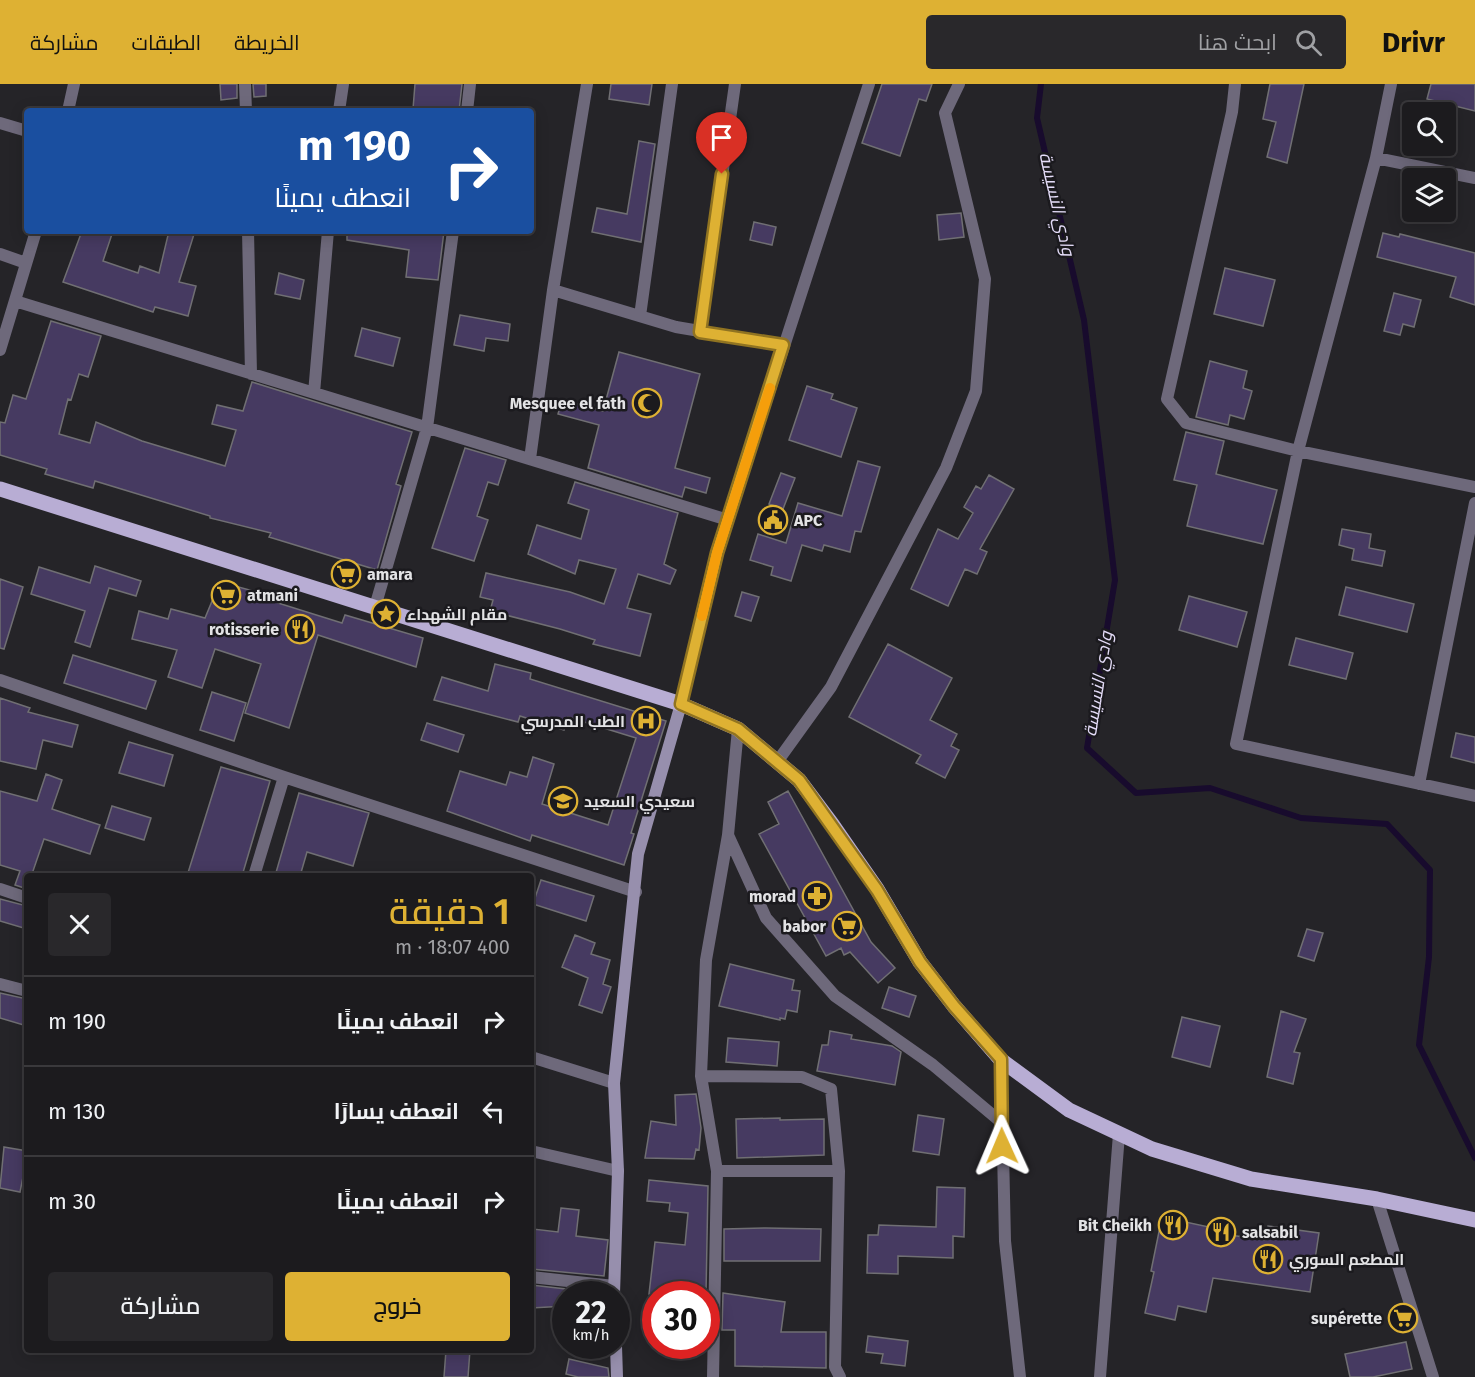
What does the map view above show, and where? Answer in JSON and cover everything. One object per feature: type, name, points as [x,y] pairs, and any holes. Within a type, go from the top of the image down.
[{"type":"main road","points":[[0,489],[681,704],[738,729],[799,780],[877,890],[920,962],[954,1006],[1001,1059],[1069,1110],[1152,1149],[1251,1179],[1377,1199],[1475,1220]]},
{"type":"street","points":[[69,108],[74,84]]},
{"type":"street","points":[[245,84],[246,108]]},
{"type":"street","points":[[339,108],[343,84]]},
{"type":"street","points":[[467,108],[470,84]]},
{"type":"street","points":[[530,459],[553,290],[586,84]]},
{"type":"street","points":[[640,316],[672,84]]},
{"type":"street","points":[[700,332],[735,84]]},
{"type":"street","points":[[614,1281],[618,1171],[614,1083],[636,892],[638,854],[681,704],[717,553],[869,84]]},
{"type":"street","points":[[777,762],[831,687],[946,468],[976,391],[985,279],[945,113],[959,84]]},
{"type":"street","points":[[1235,84],[1232,112],[1167,399],[1186,423],[1298,451],[1475,487]]},
{"type":"street","points":[[1391,84],[1376,158],[1298,451],[1236,744],[1475,796]]},
{"type":"street","points":[[0,123],[24,130]]},
{"type":"street","points":[[1376,158],[1475,178]]},
{"type":"street","points":[[0,350],[35,234]]},
{"type":"street","points":[[248,234],[251,374]]},
{"type":"street","points":[[314,393],[328,234]]},
{"type":"street","points":[[375,607],[427,428],[453,234]]},
{"type":"street","points":[[0,254],[26,263]]},
{"type":"street","points":[[553,290],[700,332],[783,345]]},
{"type":"street","points":[[15,301],[728,520]]},
{"type":"street","points":[[1419,784],[1475,503]]},
{"type":"street","points":[[0,680],[284,777],[636,892]]},
{"type":"street","points":[[713,1377],[717,1171],[701,1076],[706,960],[728,835],[738,729]]},
{"type":"street","points":[[255,873],[284,777]]},
{"type":"street","points":[[728,835],[766,918],[835,996],[933,1065],[1001,1122]]},
{"type":"street","points":[[0,889],[24,897]]},
{"type":"street","points":[[0,984],[24,990]]},
{"type":"street","points":[[534,1058],[614,1083]]},
{"type":"street","points":[[1001,1059],[1005,1241],[1020,1377]]},
{"type":"street","points":[[701,1076],[802,1077],[831,1089],[839,1172],[835,1367],[840,1377]]},
{"type":"street","points":[[1100,1377],[1119,1134]]},
{"type":"street","points":[[534,1152],[618,1171]]},
{"type":"street","points":[[717,1171],[839,1172]]},
{"type":"street","points":[[1377,1199],[1433,1377]]},
{"type":"street","points":[[534,1277],[557,1281]]},
{"type":"street","points":[[616,1359],[617,1377]]},
{"type":"building","points":[[220,84],[237,84],[237,98],[221,100]]},
{"type":"building","points":[[253,84],[266,84],[266,96],[254,97]]},
{"type":"building","points":[[415,84],[462,84],[459,108],[413,108]]},
{"type":"building","points":[[611,84],[652,84],[649,105],[609,99]]},
{"type":"building","points":[[882,84],[932,84],[926,101],[919,99],[900,156],[862,143]]},
{"type":"building","points":[[1270,84],[1304,84],[1287,163],[1267,157],[1276,122],[1263,119]]},
{"type":"building","points":[[1431,84],[1475,84],[1475,111],[1456,106],[1456,102],[1427,99]]},
{"type":"building","points":[[639,141],[655,144],[641,242],[592,232],[597,208],[627,214]]},
{"type":"building","points":[[961,213],[964,237],[939,240],[937,215]]},
{"type":"building","points":[[754,222],[776,227],[772,245],[750,240]]},
{"type":"building","points":[[1383,233],[1399,237],[1400,234],[1475,253],[1475,305],[1450,297],[1456,277],[1377,257]]},
{"type":"building","points":[[81,234],[112,234],[103,261],[138,273],[140,266],[159,273],[168,234],[194,234],[179,282],[196,286],[188,316],[155,307],[153,312],[63,282]]},
{"type":"building","points":[[347,234],[444,234],[438,280],[406,277],[409,250],[347,240]]},
{"type":"building","points":[[1225,268],[1275,280],[1263,326],[1214,314]]},
{"type":"building","points":[[279,273],[304,280],[300,299],[275,294]]},
{"type":"building","points":[[1394,293],[1421,300],[1414,327],[1403,324],[1400,335],[1384,331]]},
{"type":"building","points":[[460,315],[510,324],[508,341],[486,338],[484,351],[454,345]]},
{"type":"building","points":[[51,321],[101,336],[88,377],[79,374],[71,400],[68,399],[59,434],[90,443],[96,422],[142,441],[225,466],[236,430],[212,424],[217,405],[243,411],[252,382],[412,432],[396,484],[401,486],[377,570],[269,537],[271,533],[210,518],[210,516],[95,481],[93,488],[45,474],[47,469],[0,455],[0,422],[5,423],[13,395],[26,399]]},
{"type":"building","points":[[362,328],[400,338],[393,366],[355,356]]},
{"type":"building","points":[[619,352],[700,374],[675,468],[710,478],[706,493],[685,487],[682,497],[588,468],[599,425],[558,414],[562,400],[603,411]]},
{"type":"building","points":[[1210,361],[1247,371],[1243,388],[1252,391],[1244,419],[1230,415],[1228,425],[1196,417]]},
{"type":"building","points":[[807,386],[833,394],[831,399],[857,408],[841,457],[789,440]]},
{"type":"building","points":[[1186,432],[1224,441],[1216,474],[1277,490],[1263,544],[1187,526],[1197,485],[1174,480]]},
{"type":"building","points":[[465,448],[506,460],[498,485],[488,482],[477,516],[488,520],[474,561],[432,548]]},
{"type":"building","points":[[858,461],[880,467],[861,532],[855,531],[850,552],[824,545],[822,551],[802,545],[791,581],[771,575],[773,567],[750,560],[758,534],[786,543],[798,503],[842,516]]},
{"type":"building","points":[[781,473],[795,478],[783,509],[769,504]]},
{"type":"building","points":[[989,475],[1014,489],[980,549],[987,552],[977,574],[965,569],[948,606],[911,589],[938,529],[958,539],[973,513],[964,507],[976,486],[981,489]]},
{"type":"building","points":[[575,482],[678,513],[664,564],[676,570],[670,584],[638,574],[627,608],[651,614],[640,656],[593,644],[595,640],[560,629],[490,611],[493,600],[480,597],[486,573],[570,592],[604,604],[616,569],[579,560],[575,574],[528,554],[537,525],[581,539],[589,510],[568,503]]},
{"type":"building","points":[[1342,529],[1371,534],[1369,548],[1385,551],[1382,566],[1352,560],[1354,549],[1339,545]]},
{"type":"building","points":[[95,566],[141,581],[136,596],[109,588],[90,647],[75,642],[85,611],[31,594],[39,567],[90,583]]},
{"type":"building","points":[[0,579],[23,587],[4,649],[0,648]]},
{"type":"building","points":[[220,582],[279,598],[278,603],[342,623],[345,615],[423,638],[416,667],[318,635],[289,728],[245,713],[261,664],[215,649],[202,688],[168,677],[177,650],[132,639],[139,611],[168,619],[171,609],[205,618]]},
{"type":"building","points":[[1346,587],[1414,604],[1407,632],[1339,615]]},
{"type":"building","points":[[742,592],[759,597],[751,621],[735,616]]},
{"type":"building","points":[[1189,596],[1247,612],[1237,647],[1179,630]]},
{"type":"building","points":[[1296,638],[1353,653],[1346,679],[1289,665]]},
{"type":"building","points":[[888,644],[952,678],[930,720],[957,734],[951,746],[959,750],[945,778],[916,763],[921,755],[849,717]]},
{"type":"building","points":[[73,655],[156,681],[146,709],[64,683]]},
{"type":"building","points":[[495,664],[531,673],[530,679],[666,721],[631,833],[634,834],[624,865],[532,835],[530,841],[447,811],[460,771],[506,785],[510,772],[527,777],[533,757],[554,764],[542,804],[608,825],[636,738],[568,717],[564,730],[520,716],[518,722],[434,700],[442,677],[488,691]]},
{"type":"building","points":[[212,692],[246,703],[234,741],[200,730]]},
{"type":"building","points":[[0,698],[30,708],[28,712],[78,725],[72,747],[43,740],[36,769],[0,761]]},
{"type":"building","points":[[427,723],[464,735],[458,752],[421,740]]},
{"type":"building","points":[[1456,733],[1475,737],[1475,763],[1451,757]]},
{"type":"building","points":[[129,742],[173,755],[164,786],[119,773]]},
{"type":"building","points":[[221,767],[270,781],[243,873],[188,873]]},
{"type":"building","points":[[46,774],[62,780],[52,809],[100,825],[90,854],[44,839],[32,873],[24,873],[24,888],[15,885],[20,871],[0,865],[0,791],[37,801]]},
{"type":"building","points":[[788,791],[871,942],[895,968],[878,983],[850,952],[844,955],[841,948],[826,956],[759,834],[779,824],[768,802]]},
{"type":"building","points":[[299,793],[369,813],[353,866],[307,852],[301,873],[276,873]]},
{"type":"building","points":[[112,806],[151,818],[144,840],[105,828]]},
{"type":"building","points":[[541,880],[594,896],[586,921],[534,904]]},
{"type":"building","points":[[0,899],[24,905],[24,928],[0,921]]},
{"type":"building","points":[[1307,929],[1323,933],[1314,961],[1298,956]]},
{"type":"building","points":[[575,935],[595,943],[591,954],[610,960],[603,984],[611,987],[602,1013],[579,1005],[588,978],[562,967]]},
{"type":"building","points":[[730,964],[794,980],[792,990],[800,991],[797,1012],[787,1010],[785,1019],[780,1018],[780,1020],[719,1006]]},
{"type":"building","points":[[889,987],[916,996],[909,1017],[882,1008]]},
{"type":"building","points":[[0,993],[24,998],[24,1025],[0,1018]]},
{"type":"building","points":[[1281,1011],[1306,1019],[1294,1052],[1300,1053],[1293,1084],[1267,1077]]},
{"type":"building","points":[[1182,1017],[1220,1026],[1210,1067],[1172,1057]]},
{"type":"building","points":[[830,1031],[852,1035],[851,1039],[892,1046],[901,1052],[895,1085],[817,1071],[822,1045],[828,1045]]},
{"type":"building","points":[[728,1038],[779,1042],[777,1066],[726,1062]]},
{"type":"building","points":[[696,1094],[701,1128],[699,1150],[696,1149],[694,1159],[645,1158],[651,1121],[676,1125],[675,1095]]},
{"type":"building","points":[[918,1115],[944,1119],[939,1155],[913,1151]]},
{"type":"building","points":[[780,1118],[780,1120],[824,1119],[824,1155],[737,1158],[736,1119]]},
{"type":"building","points":[[4,1147],[24,1150],[24,1177],[20,1192],[0,1188]]},
{"type":"building","points":[[649,1180],[708,1186],[706,1281],[650,1281],[655,1242],[685,1245],[688,1213],[669,1211],[670,1203],[647,1201]]},
{"type":"building","points":[[937,1187],[965,1188],[964,1237],[953,1236],[953,1258],[898,1256],[898,1274],[867,1273],[868,1235],[878,1235],[879,1225],[936,1227]]},
{"type":"building","points":[[561,1208],[579,1210],[576,1236],[608,1240],[604,1276],[534,1269],[534,1229],[558,1232]]},
{"type":"building","points":[[1162,1217],[1223,1230],[1222,1234],[1266,1240],[1268,1226],[1319,1233],[1310,1292],[1213,1278],[1206,1312],[1178,1306],[1175,1320],[1145,1313]]},
{"type":"building","points":[[724,1229],[821,1229],[820,1261],[724,1261]]},
{"type":"building","points":[[534,1285],[552,1287],[552,1307],[534,1308]]},
{"type":"building","points":[[723,1293],[785,1302],[781,1332],[826,1332],[826,1368],[735,1366],[735,1330],[722,1330]]},
{"type":"building","points":[[868,1336],[908,1341],[905,1366],[881,1363],[883,1354],[866,1352]]},
{"type":"building","points":[[1406,1342],[1412,1369],[1373,1377],[1350,1377],[1345,1354]]},
{"type":"building","points":[[446,1353],[470,1353],[468,1377],[444,1377]]},
{"type":"building","points":[[569,1359],[608,1368],[609,1377],[578,1377],[566,1374]]},
{"type":"waterway","name":"وادي النسيسة","points":[[1041,84],[1037,118],[1084,320],[1115,580],[1087,748],[1136,793],[1210,788],[1301,818],[1387,824],[1430,870],[1429,957],[1419,1045],[1475,1158]]},
{"type":"slow traffic","points":[[702,616],[717,553],[770,388]]},
{"type":"place","name":"Mesquee el fath","points":[[647,403]]},
{"type":"place","name":"APC","points":[[773,520]]},
{"type":"place","name":"amara","points":[[346,574]]},
{"type":"place","name":"atmani","points":[[226,595]]},
{"type":"place","name":"مقام الشهداء","points":[[386,614]]},
{"type":"place","name":"rotisserie","points":[[300,629]]},
{"type":"place","name":"الطب المدرسي","points":[[646,721]]},
{"type":"place","name":"سعيدي السعيد","points":[[563,801]]},
{"type":"place","name":"morad","points":[[817,896]]},
{"type":"place","name":"babor","points":[[847,926]]},
{"type":"place","name":"Bit Cheikh","points":[[1173,1225]]},
{"type":"place","name":"salsabil","points":[[1221,1232]]},
{"type":"place","name":"المطعم السوري","points":[[1268,1259]]},
{"type":"place","name":"supérette","points":[[1403,1318]]},
{"type":"route","points":[[722,174],[700,332],[783,345],[717,553],[681,704],[738,729],[799,780],[832,824],[877,890],[920,962],[954,1006],[1001,1059],[1002,1146]]}]
